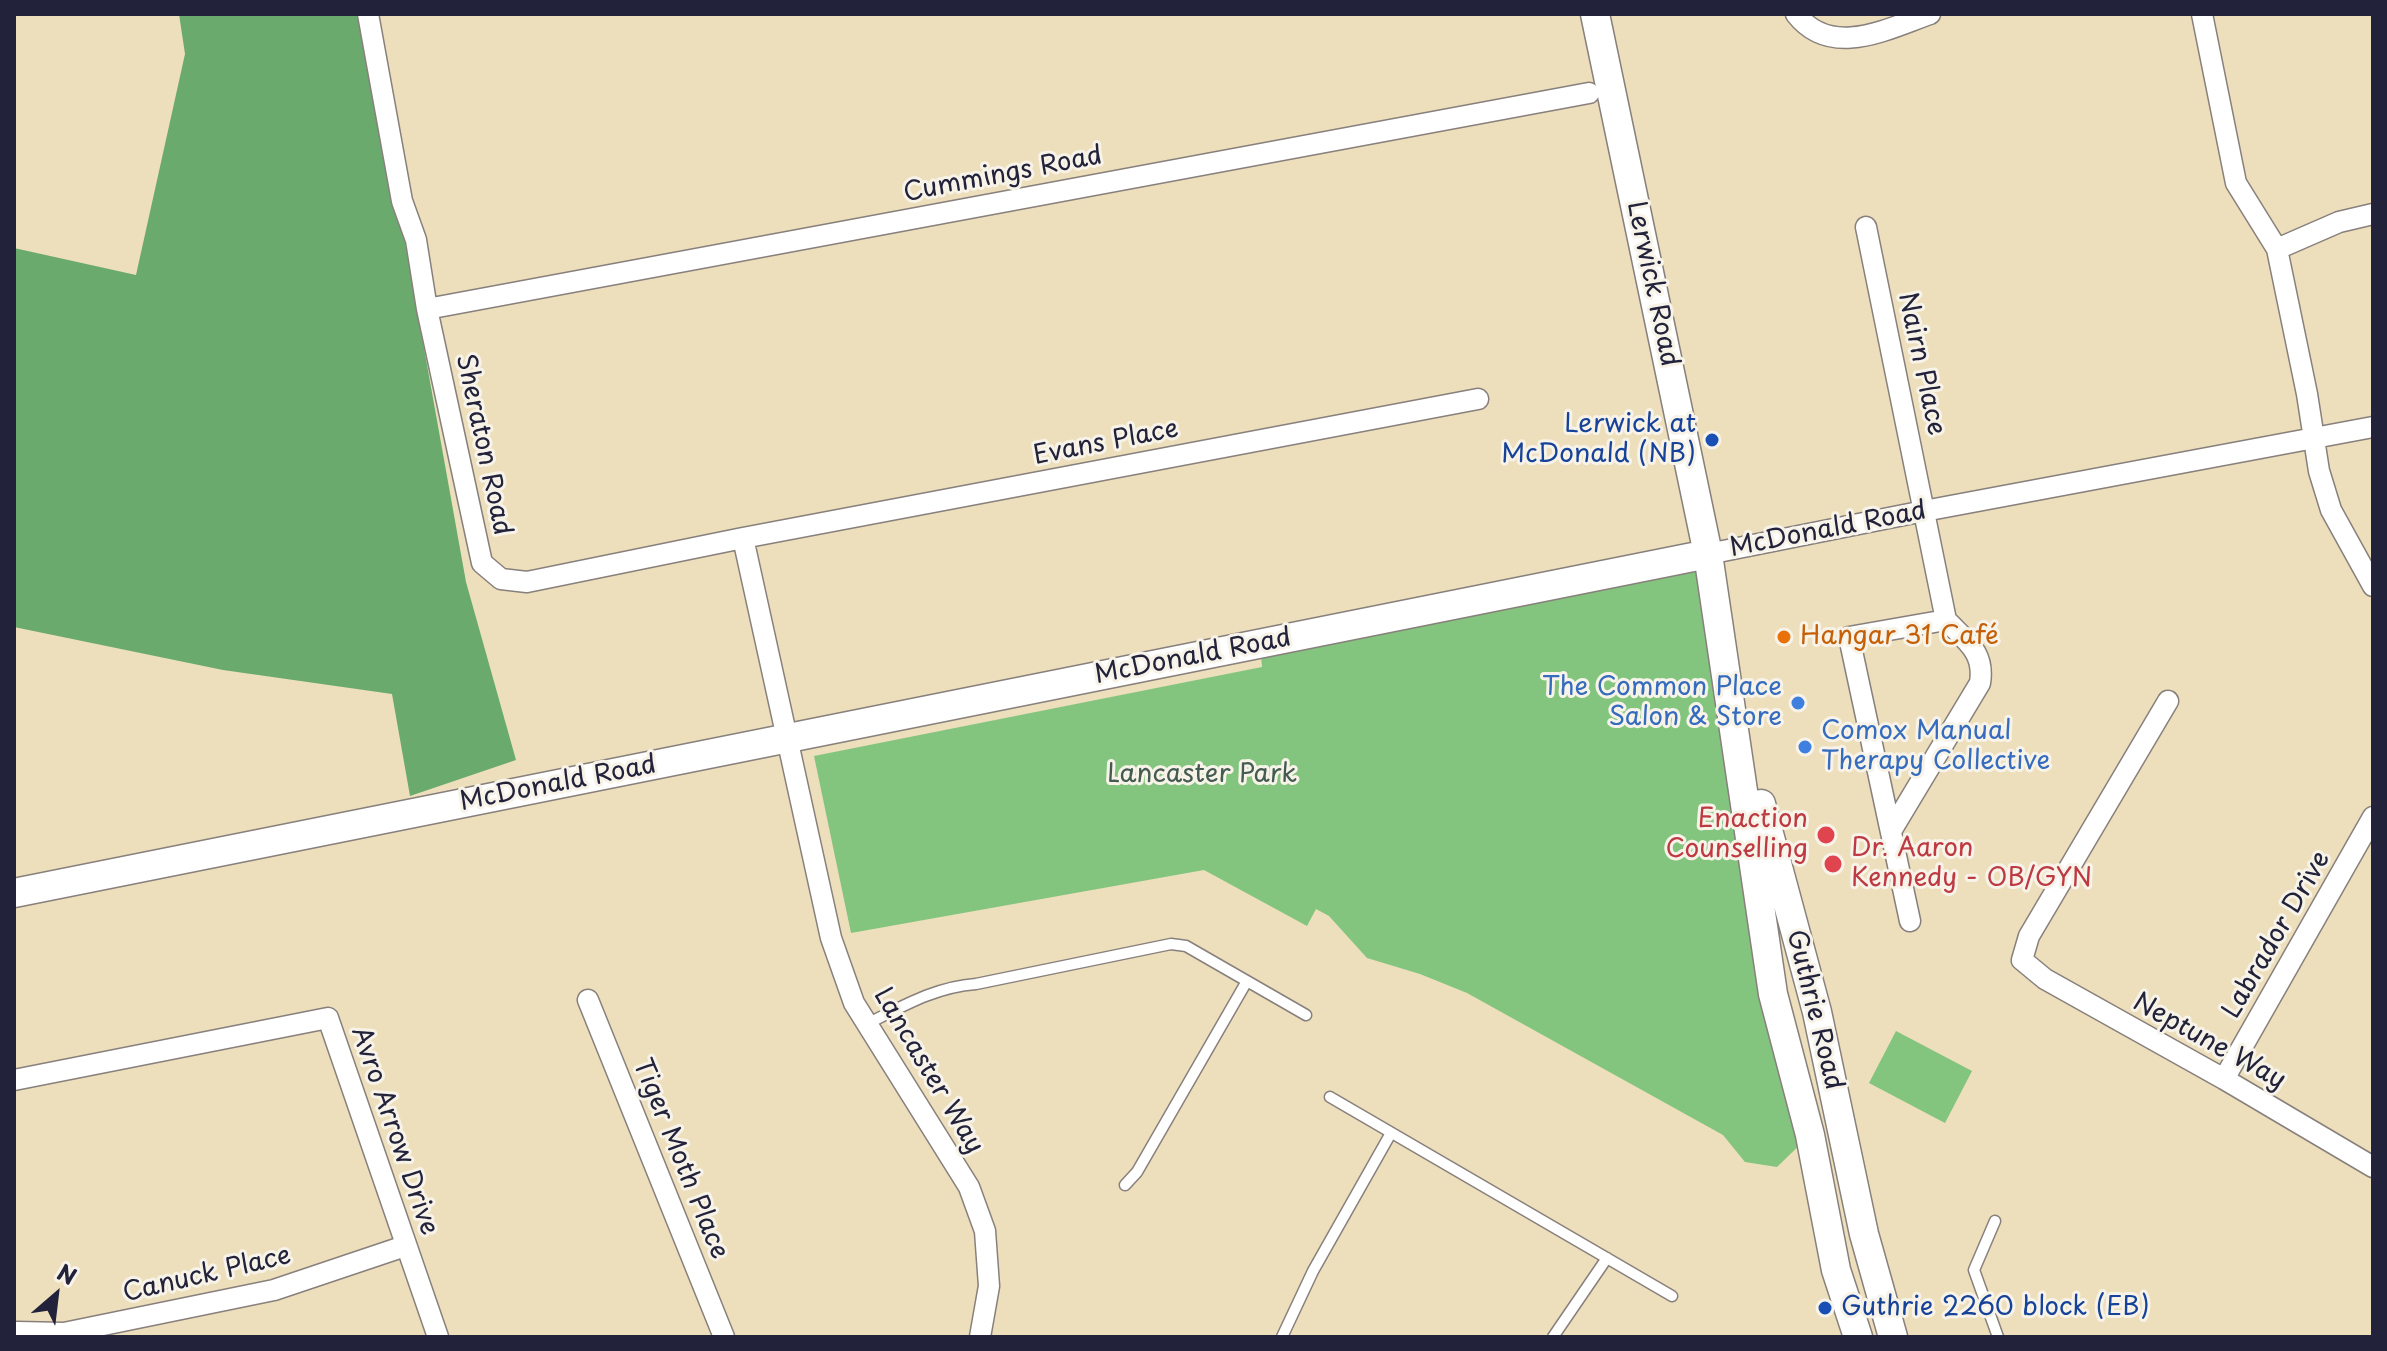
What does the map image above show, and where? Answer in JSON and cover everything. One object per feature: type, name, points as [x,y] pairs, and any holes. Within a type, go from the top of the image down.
[{"type":"main road","name":"Lerwick Road","points":[[1595,14],[1708,554]]},
{"type":"main road","name":"Guthrie Road","points":[[1708,554],[1773,994],[1810,1135],[1836,1270],[1858,1337]]},
{"type":"main road","name":"McDonald Road","points":[[14,893],[1708,554]]},
{"type":"main road","name":"Guthrie Road","points":[[1728,684],[1817,1012],[1864,1234],[1893,1337]]},
{"type":"street","name":"Sheraton Road","points":[[368,14],[402,201],[416,240],[427,309],[482,563],[501,579],[527,582],[743,538]]},
{"type":"street","points":[[1796,14],[1802,21],[1830,37],[1856,39],[1930,14]]},
{"type":"street","points":[[2202,14],[2236,183],[2277,249],[2319,471],[2331,510],[2373,586]]},
{"type":"street","name":"Cummings Road","points":[[427,309],[1589,93]]},
{"type":"street","points":[[2277,249],[2339,222],[2373,214]]},
{"type":"street","name":"Nairn Place","points":[[1866,227],[1946,620]]},
{"type":"street","name":"Evans Place","points":[[743,538],[1478,399]]},
{"type":"street","name":"McDonald Road","points":[[1708,554],[2373,427]]},
{"type":"street","points":[[743,538],[788,738]]},
{"type":"street","points":[[1891,831],[1980,683],[1983,666],[1977,653],[1946,620],[1849,637],[1910,921]]},
{"type":"street","name":"Neptune Way","points":[[2168,701],[2029,936],[2022,960],[2045,979],[2373,1167]]},
{"type":"street","name":"Lancaster Way","points":[[788,738],[831,938],[854,1003],[969,1187],[985,1231],[989,1286],[980,1337]]},
{"type":"street","name":"Labrador Drive","points":[[2224,1079],[2373,817]]},
{"type":"street","name":"Tiger Moth Place","points":[[588,1000],[724,1337]]},
{"type":"street","name":"Avro Arrow Drive","points":[[14,1080],[328,1018],[438,1337]]},
{"type":"street","name":"Canuck Place","points":[[17,1332],[64,1333],[274,1290],[405,1246]]},
{"type":"lane","points":[[867,1024],[929,993],[953,986],[1171,944],[1186,946],[1306,1015]]},
{"type":"lane","points":[[1125,1185],[1137,1172],[1247,981]]},
{"type":"lane","points":[[1330,1097],[1672,1296]]},
{"type":"lane","points":[[1282,1337],[1313,1271],[1391,1133]]},
{"type":"lane","points":[[1995,1221],[1974,1270],[1998,1337]]},
{"type":"lane","points":[[1553,1337],[1607,1258]]},
{"type":"green space","points":[[179,14],[364,14],[466,582],[516,760],[410,796],[392,694],[223,670],[14,627],[14,248],[136,275],[185,54]]},
{"type":"green space","name":"Lancaster Park","points":[[1708,554],[1810,1135],[1777,1167],[1745,1162],[1723,1135],[1467,993],[1420,974],[1367,958],[1329,916],[1316,909],[1307,926],[1204,870],[851,933],[814,756],[1262,667],[1260,644]]},
{"type":"green space","points":[[1896,1031],[1972,1071],[1945,1123],[1869,1083]]},
{"type":"place","name":"Lerwick at McDonald (NB)","points":[[1712,440]]},
{"type":"place","name":"Hangar 31 Café","points":[[1784,637]]},
{"type":"place","name":"The Common Place Salon & Store","points":[[1798,703]]},
{"type":"place","name":"Comox Manual Therapy Collective","points":[[1805,747]]},
{"type":"place","name":"Enaction Counselling","points":[[1826,835]]},
{"type":"place","name":"Dr. Aaron Kennedy - OB/GYN","points":[[1833,864]]},
{"type":"place","name":"Guthrie 2260 block (EB)","points":[[1825,1308]]}]
